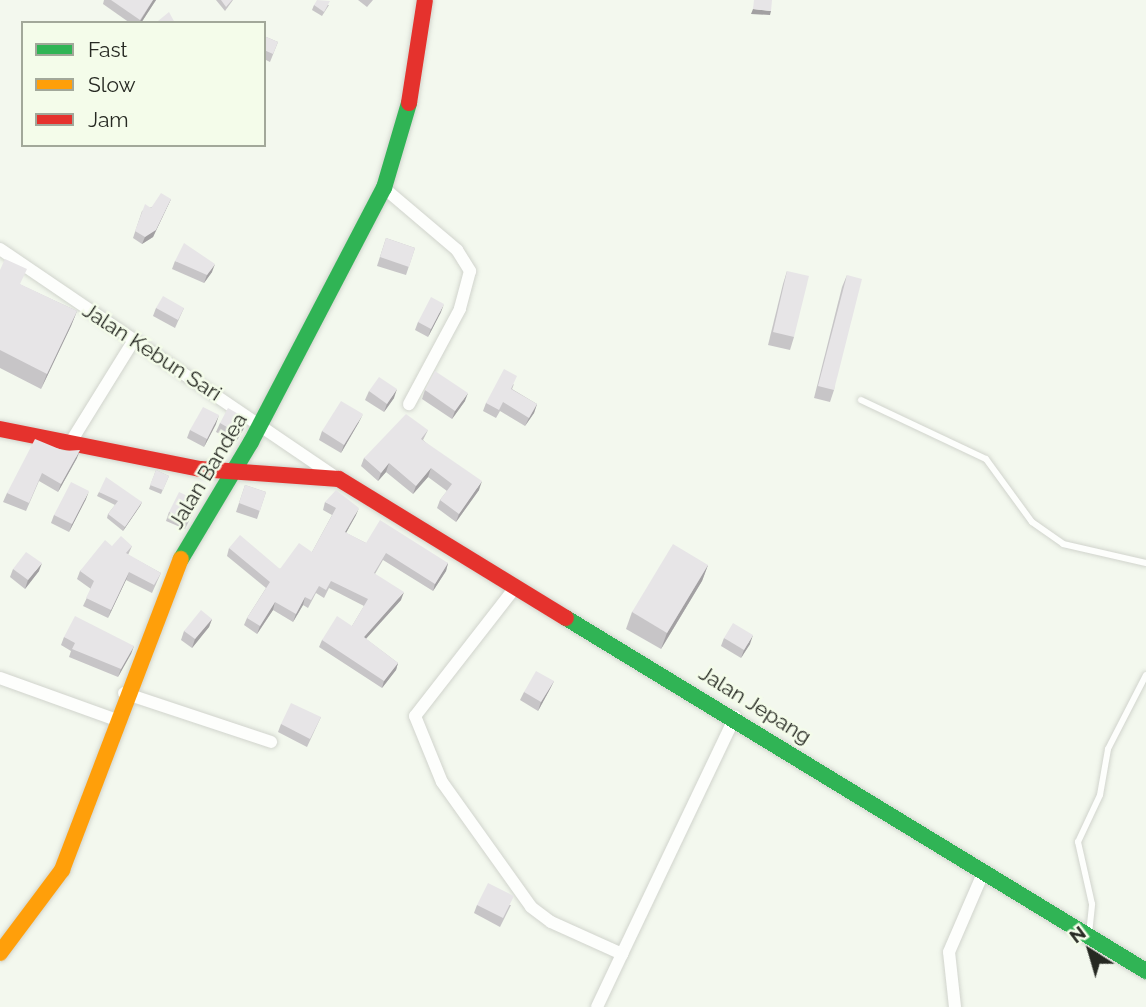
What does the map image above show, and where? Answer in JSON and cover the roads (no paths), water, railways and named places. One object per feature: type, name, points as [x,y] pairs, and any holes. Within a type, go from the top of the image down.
[{"type":"street","name":"Jalan Bandea","points":[[0,953],[62,870],[114,719],[174,570],[261,423],[384,188],[407,116],[425,0]]},
{"type":"street","points":[[384,188],[457,250],[470,271],[460,309],[409,404]]},
{"type":"street","name":"Jalan Kebun Sari","points":[[0,249],[261,423],[340,479]]},
{"type":"street","points":[[72,440],[134,340]]},
{"type":"street","points":[[0,429],[72,440],[233,472],[340,479]]},
{"type":"street","name":"Jalan Jepang","points":[[340,479],[514,589],[735,717],[1146,971]]},
{"type":"street","points":[[514,589],[417,707],[421,737],[442,782],[531,907],[622,954]]},
{"type":"street","points":[[0,678],[114,719]]},
{"type":"street","points":[[124,693],[271,742]]},
{"type":"street","points":[[597,1007],[735,717]]},
{"type":"street","points":[[955,1007],[949,952],[984,872]]},
{"type":"lane","points":[[861,400],[986,459],[1032,522],[1063,544],[1146,563]]},
{"type":"lane","points":[[1089,936],[1092,905],[1078,842],[1101,795],[1108,749],[1146,674]]}]
